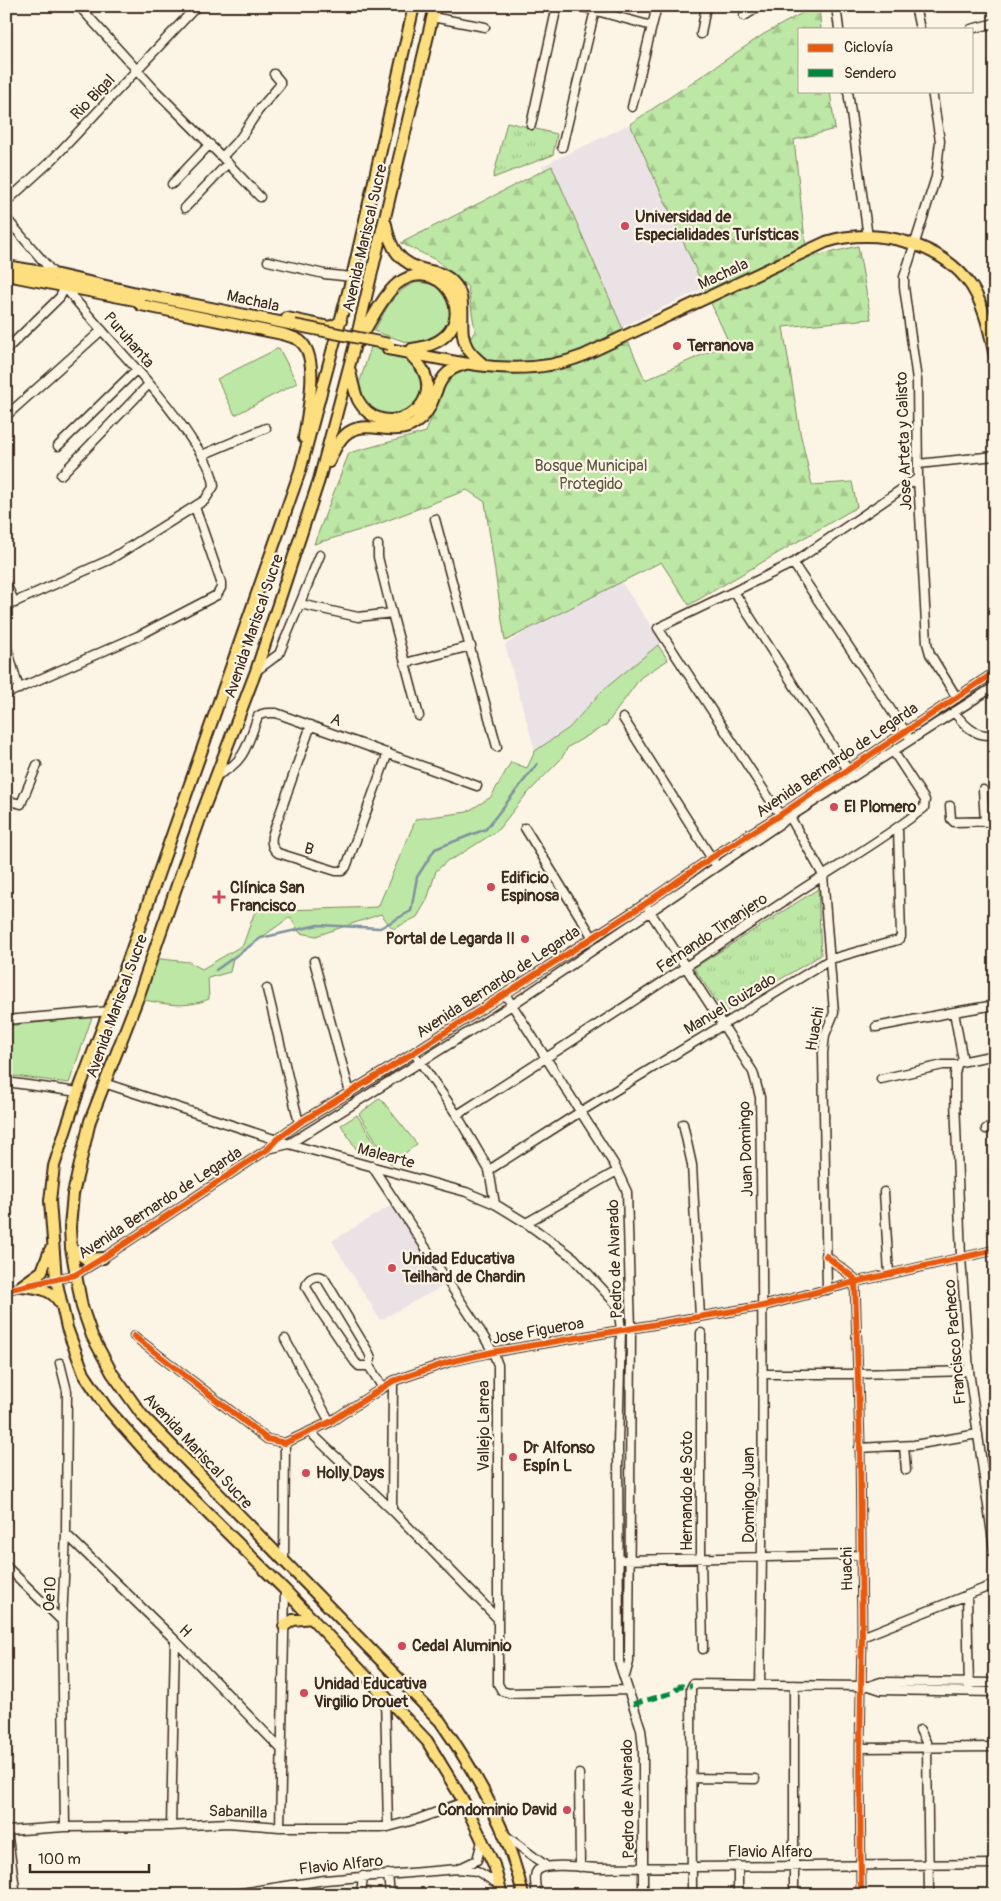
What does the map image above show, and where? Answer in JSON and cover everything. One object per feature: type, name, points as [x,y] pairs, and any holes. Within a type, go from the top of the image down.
[{"type":"main road","name":"Avenida Mariscal Sucre","points":[[414,6],[352,277],[300,471],[110,1011],[78,1092],[54,1166],[50,1201],[56,1279],[67,1328],[84,1374],[106,1407],[150,1457],[285,1590],[426,1741],[464,1802],[494,1865],[501,1890]]},
{"type":"main road","name":"Avenida Mariscal Sucre","points":[[435,6],[350,367],[319,480],[256,672],[216,775],[139,995],[104,1083],[88,1130],[73,1194],[70,1227],[75,1275],[82,1307],[92,1336],[112,1373],[142,1415],[231,1509],[440,1721],[466,1759],[489,1801],[518,1871],[523,1895]]},
{"type":"main road","points":[[385,220],[392,249],[399,256],[415,267],[442,274],[456,286],[461,296],[465,342],[473,356],[489,366]]},
{"type":"main road","name":"Machala","points":[[6,266],[54,274],[136,296],[469,363],[527,369],[571,361],[826,242],[836,239],[868,238],[902,240],[935,254],[962,275],[972,288],[991,324],[995,357]]},
{"type":"main road","name":"Machala","points":[[6,275],[65,287],[183,302],[293,327]]},
{"type":"main road","points":[[350,367],[358,400],[366,410],[382,420],[401,420],[417,410],[424,399],[426,387],[422,369],[410,351],[431,346],[442,340],[454,326],[456,313],[454,300],[442,284],[430,277],[409,278],[396,284],[354,348]]},
{"type":"main road","points":[[136,296],[138,303],[146,306],[282,334],[302,342],[310,356],[312,369],[300,471]]},
{"type":"main road","points":[[183,302],[212,303],[329,327],[341,321]]},
{"type":"main road","name":"Machala","points":[[410,351],[489,366]]},
{"type":"main road","points":[[319,480],[344,435],[366,426],[394,430],[413,425],[427,412],[444,376],[456,366],[469,363]]},
{"type":"main road","points":[[22,1286],[44,1268],[49,1255],[52,1236]]},
{"type":"main road","points":[[71,1248],[86,1259],[103,1258]]},
{"type":"main road","points":[[22,1286],[48,1291],[57,1298],[62,1307]]},
{"type":"main road","points":[[217,1522],[231,1509]]},
{"type":"main road","points":[[244,1549],[257,1535]]},
{"type":"main road","points":[[284,1626],[293,1620],[312,1618]]},
{"type":"street","points":[[79,6],[137,71],[260,197]]},
{"type":"street","name":"Rio Bigal","points":[[6,202],[52,160],[197,6]]},
{"type":"street","points":[[531,125],[556,6]]},
{"type":"street","points":[[578,6],[596,9],[652,26]]},
{"type":"street","points":[[632,107],[657,6]]},
{"type":"street","points":[[701,34],[706,6]]},
{"type":"street","points":[[744,16],[760,6]]},
{"type":"street","points":[[836,6],[839,28]]},
{"type":"street","points":[[915,6],[920,28]]},
{"type":"street","points":[[562,147],[596,9]]},
{"type":"street","points":[[432,17],[485,28]]},
{"type":"street","points":[[974,28],[995,23]]},
{"type":"street","points":[[222,156],[240,137],[258,111],[280,85],[280,81],[274,74]]},
{"type":"street","points":[[848,92],[868,238]]},
{"type":"street","name":"Jose Arteta y Calisto","points":[[932,92],[940,141],[936,176],[904,277],[904,286],[917,380],[918,478],[927,643],[930,654],[956,698]]},
{"type":"street","points":[[172,184],[210,144]]},
{"type":"street","points":[[185,208],[228,163]]},
{"type":"street","name":"Puruhanta","points":[[6,218],[175,414],[202,454],[213,478],[213,489],[205,500],[195,506]]},
{"type":"street","points":[[268,262],[324,274],[352,277]]},
{"type":"street","points":[[9,348],[60,297],[65,287]]},
{"type":"street","points":[[6,416],[102,330]]},
{"type":"street","points":[[58,446],[137,369]]},
{"type":"street","points":[[61,475],[149,384]]},
{"type":"street","points":[[202,454],[266,428]]},
{"type":"street","points":[[918,464],[995,456]]},
{"type":"street","points":[[780,815],[658,628],[793,563],[918,478]]},
{"type":"street","points":[[6,606],[109,560],[195,506],[221,588],[212,598],[138,636],[6,694]]},
{"type":"street","points":[[436,519],[497,747]]},
{"type":"street","points":[[378,545],[378,557],[419,716]]},
{"type":"street","points":[[256,672],[278,654],[320,555]]},
{"type":"street","points":[[793,563],[911,740]]},
{"type":"street","points":[[6,584],[15,603]]},
{"type":"street","points":[[734,592],[852,777]]},
{"type":"street","points":[[300,604],[358,617],[392,613]]},
{"type":"street","points":[[6,644],[19,689]]},
{"type":"street","points":[[405,663],[471,646]]},
{"type":"street","name":"Avenida Bernardo de Legarda","points":[[6,1290],[75,1275],[103,1258],[268,1149],[277,1139],[300,1123],[414,1053],[593,938],[711,858],[780,815],[995,672]]},
{"type":"street","name":"Avenida Bernardo de Legarda","points":[[268,1149],[289,1144],[512,1005],[790,817],[995,686]]},
{"type":"street","points":[[954,712],[978,734],[988,736],[995,734]]},
{"type":"street","name":"A","points":[[216,775],[228,770],[240,759],[258,716],[262,713],[276,713],[388,752],[477,786]]},
{"type":"street","points":[[623,718],[717,867]]},
{"type":"street","name":"B","points":[[311,726],[272,836],[273,849],[278,853],[336,871],[342,871],[346,867],[388,752]]},
{"type":"street","name":"Fernando Tinanjero","points":[[457,1115],[898,828],[924,808],[925,800],[893,751]]},
{"type":"street","points":[[6,800],[21,804],[37,766]]},
{"type":"street","points":[[983,790],[985,822]]},
{"type":"street","points":[[950,806],[951,819],[954,822],[995,822]]},
{"type":"street","name":"Huachi","points":[[790,817],[824,875],[831,959],[834,1013],[825,1034],[823,1052],[827,1290]]},
{"type":"street","points":[[525,828],[593,938]]},
{"type":"street","name":"Manuel Guizado","points":[[489,1170],[580,1112],[831,959],[894,942],[900,938],[898,828]]},
{"type":"street","name":"Juan Domingo","points":[[645,904],[753,1072],[760,1097],[763,1306]]},
{"type":"street","points":[[314,961],[350,1093]]},
{"type":"street","points":[[266,989],[300,1123]]},
{"type":"street","name":"Pedro de Alvarado","points":[[505,994],[614,1164],[627,1192],[631,1329],[629,1662],[625,1676]]},
{"type":"street","points":[[876,1027],[995,1004]]},
{"type":"street","points":[[6,1020],[110,1011]]},
{"type":"street","name":"Francisco Pacheco","points":[[954,1012],[960,1063],[954,1084],[961,1257],[969,1371],[995,1556]]},
{"type":"street","points":[[414,1053],[457,1115],[489,1170],[495,1204]]},
{"type":"street","points":[[881,1079],[995,1055]]},
{"type":"street","points":[[6,1082],[78,1092]]},
{"type":"street","name":"Malearte","points":[[104,1083],[289,1144],[466,1192],[495,1204],[526,1223],[574,1258],[618,1306]]},
{"type":"street","points":[[683,1124],[692,1165],[700,1317]]},
{"type":"street","name":"Vallejo Larrea","points":[[372,1166],[493,1352],[498,1366],[498,1684],[502,1691],[509,1693],[628,1690]]},
{"type":"street","points":[[526,1223],[617,1172]]},
{"type":"street","points":[[884,1192],[889,1274]]},
{"type":"street","name":"Jose Figueroa","points":[[285,1443],[330,1422],[393,1381],[449,1362],[493,1352],[763,1306],[855,1282],[995,1250]]},
{"type":"street","points":[[826,1256],[854,1278],[855,1282]]},
{"type":"street","points":[[369,1366],[359,1366],[354,1362],[319,1309],[306,1287],[312,1277],[319,1276],[324,1278],[369,1353],[371,1358],[369,1366],[383,1388]]},
{"type":"street","name":"Huachi","points":[[855,1282],[860,1448],[862,1637],[865,1686],[860,1748],[861,1895]]},
{"type":"street","points":[[618,1306],[630,1306]]},
{"type":"street","name":"Pedro de Alvarado","points":[[618,1306],[621,1330],[618,1444],[619,1662],[641,1729],[643,1748],[643,1895]]},
{"type":"street","name":"Domingo Juan","points":[[760,1684],[763,1557],[763,1306]]},
{"type":"street","name":"Hernando de Soto","points":[[701,1333],[703,1649]]},
{"type":"street","points":[[134,1336],[267,1439],[285,1443],[284,1562]]},
{"type":"street","points":[[285,1340],[330,1422]]},
{"type":"street","name":"Oe10","points":[[60,1363],[67,1391],[66,1534],[62,1621],[65,1827]]},
{"type":"street","points":[[762,1374],[969,1371]]},
{"type":"street","points":[[392,1510],[393,1381]]},
{"type":"street","points":[[310,1432],[392,1510],[498,1619]]},
{"type":"street","points":[[860,1448],[904,1446],[978,1434]]},
{"type":"street","points":[[904,1446],[906,1470]]},
{"type":"street","name":"H","points":[[66,1534],[175,1640],[282,1750]]},
{"type":"street","points":[[618,1560],[860,1555]]},
{"type":"street","points":[[6,1566],[62,1621]]},
{"type":"street","points":[[862,1637],[995,1584]]},
{"type":"street","points":[[280,1827],[285,1590]]},
{"type":"street","points":[[967,1595],[969,1687]]},
{"type":"street","points":[[172,1826],[175,1640]]},
{"type":"street","points":[[692,1895],[690,1778],[691,1688],[693,1684],[865,1686],[881,1682],[969,1687],[995,1692]]},
{"type":"street","points":[[969,1687],[995,1683]]},
{"type":"street","points":[[794,1685],[794,1895]]},
{"type":"street","points":[[385,1696],[388,1826]]},
{"type":"street","points":[[920,1730],[927,1747],[930,1895]]},
{"type":"street","points":[[860,1748],[995,1747]]},
{"type":"street","points":[[579,1774],[580,1867]]},
{"type":"street","points":[[690,1778],[755,1779]]},
{"type":"street","name":"Sabanilla","points":[[7,1831],[65,1827],[172,1826],[228,1823],[280,1827],[388,1826],[418,1819],[464,1802]]},
{"type":"street","points":[[7,1831],[16,1895]]},
{"type":"street","points":[[502,1833],[546,1866],[536,1872],[537,1895]]},
{"type":"street","points":[[458,1869],[476,1860],[482,1840]]},
{"type":"street","name":"Flavio Alfaro","points":[[546,1866],[995,1864]]},
{"type":"street","points":[[738,1866],[738,1895]]},
{"type":"street","name":"Flavio Alfaro","points":[[228,1895],[282,1885],[363,1876],[458,1869],[478,1871],[501,1890]]},
{"type":"street","points":[[388,1874],[390,1895]]},
{"type":"street","points":[[360,1895],[363,1876]]},
{"type":"street","points":[[282,1885],[282,1895]]},
{"type":"shaded area","name":"Universidad de Especialidades Turísticas","points":[[630,124],[708,286],[620,328],[542,166]]},
{"type":"shaded area","points":[[616,574],[662,642],[602,691],[569,727],[535,751],[505,645]]},
{"type":"shaded area","name":"Unidad Educativa Teilhard de Chardin","points":[[391,1205],[447,1284],[380,1320],[332,1241]]},
{"type":"green space","name":"Bosque Municipal Protegido","points":[[815,6],[819,6],[821,28],[798,28],[798,92],[830,92],[835,129],[794,140],[807,258],[858,246],[871,319],[783,327],[800,432],[812,485],[852,482],[857,507],[689,605],[661,562],[505,641],[485,502],[467,490],[373,526],[314,544],[349,453],[426,432],[444,383],[475,331],[468,287],[436,260],[401,243],[552,166],[645,380],[729,343],[630,124],[764,34]]},
{"type":"green space","points":[[507,122],[557,134],[553,155],[493,178]]},
{"type":"green space","points":[[417,282],[431,284],[443,290],[452,308],[450,323],[445,332],[420,345],[374,331],[386,309],[396,296],[402,290]]},
{"type":"green space","points":[[371,347],[394,352],[406,357],[415,363],[420,371],[422,388],[420,396],[409,410],[401,414],[388,415],[363,404],[358,387]]},
{"type":"green space","points":[[279,348],[297,383],[235,415],[217,379]]},
{"type":"green space","points":[[658,645],[668,660],[641,677],[606,725],[568,747],[561,759],[525,796],[497,831],[448,860],[436,871],[427,900],[417,917],[393,929],[381,914],[316,936],[300,933],[290,917],[233,958],[230,972],[208,978],[209,999],[183,1005],[140,999],[152,958],[189,962],[202,969],[243,945],[255,911],[378,907],[416,819],[467,812],[491,797],[511,762],[527,768],[535,751],[569,728],[602,691]]},
{"type":"green space","points":[[818,889],[821,955],[724,1013],[694,968]]},
{"type":"green space","points":[[92,1017],[69,1083],[6,1075],[6,1026]]},
{"type":"green space","points":[[380,1098],[417,1144],[391,1164],[359,1114]]},
{"type":"green space","points":[[357,1115],[376,1144],[360,1155],[341,1125]]},
{"type":"green space","points":[[371,1887],[369,1895],[290,1895],[290,1890]]},
{"type":"waterway","points":[[216,970],[261,938],[318,925],[380,928],[411,911],[417,877],[435,849],[486,829],[537,764]]},
{"type":"marked path","points":[[633,1704],[672,1693],[680,1686],[692,1686]]},
{"type":"cycle path","points":[[6,1290],[75,1275],[103,1258],[268,1149],[277,1139],[299,1123],[388,1069],[645,904],[711,858],[780,815],[995,672]]},
{"type":"cycle path","points":[[134,1336],[267,1439],[285,1443],[330,1422],[393,1381],[449,1362],[493,1352],[763,1306],[855,1282],[995,1250]]},
{"type":"cycle path","points":[[826,1256],[854,1278],[855,1282],[860,1443],[862,1637],[860,1748],[861,1895]]},
{"type":"place","name":"Universidad de Especialidades Turísticas","points":[[625,226]]},
{"type":"place","name":"Terranova","points":[[677,346]]},
{"type":"place","name":"El Plomero","points":[[834,807]]},
{"type":"place","name":"Edificio Espinosa","points":[[491,887]]},
{"type":"place","name":"Clínica San Francisco","points":[[219,897]]},
{"type":"place","name":"Portal de Legarda II","points":[[525,939]]},
{"type":"place","name":"Unidad Educativa Teilhard de Chardin","points":[[392,1268]]},
{"type":"place","name":"Dr Alfonso Espín L","points":[[513,1457]]},
{"type":"place","name":"Holly Days","points":[[306,1473]]},
{"type":"place","name":"Cedal Aluminio","points":[[402,1646]]},
{"type":"place","name":"Unidad Educativa Virgilio Drouet","points":[[304,1693]]},
{"type":"place","name":"Condominio David","points":[[567,1810]]}]
